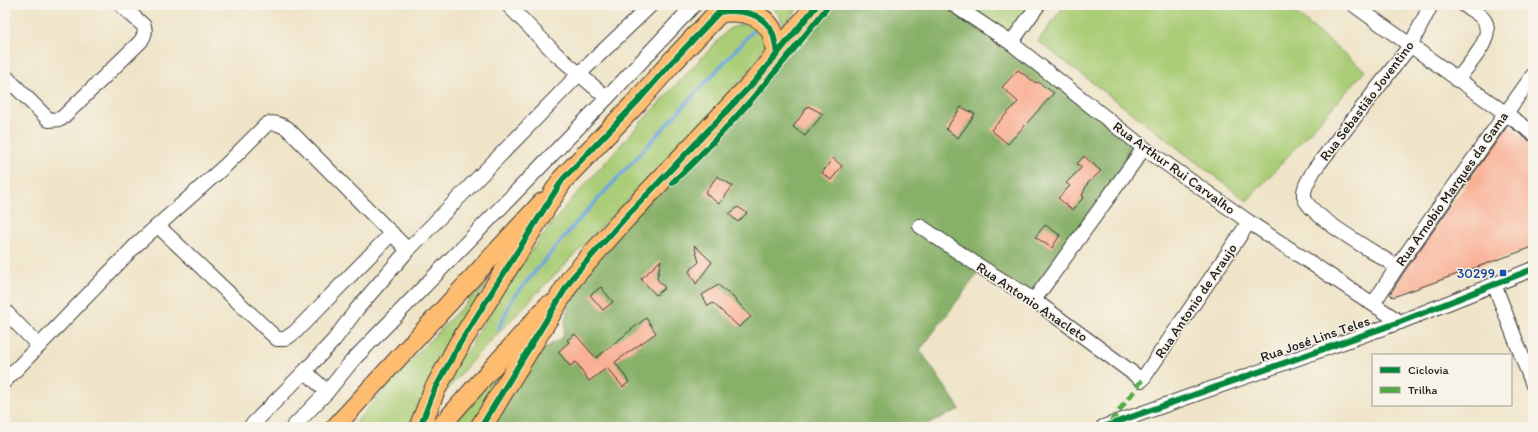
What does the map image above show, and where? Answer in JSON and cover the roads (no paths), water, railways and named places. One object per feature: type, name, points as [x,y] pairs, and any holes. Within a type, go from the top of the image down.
[{"type":"highway","points":[[481,427],[572,278],[625,218],[755,81],[817,5]]},
{"type":"highway","points":[[420,427],[434,392],[460,343],[563,179],[637,102],[723,8],[730,10],[742,10],[761,20],[773,34],[777,55]]},
{"type":"main road","points":[[336,427],[563,179]]},
{"type":"main road","points":[[440,427],[572,278]]},
{"type":"street","points":[[5,76],[49,120],[61,119],[141,41],[144,36],[146,31],[144,26],[121,5]]},
{"type":"street","points":[[508,5],[556,54],[607,98]]},
{"type":"street","points":[[250,427],[334,340],[357,309],[408,250],[579,74],[651,5]]},
{"type":"street","points":[[293,427],[327,392],[352,361],[607,98],[694,5]]},
{"type":"street","name":"Rua Arthur Rui Carvalho","points":[[954,5],[1011,43],[1144,148],[1249,222],[1400,322]]},
{"type":"street","points":[[1011,43],[1038,5]]},
{"type":"street","points":[[1354,5],[1533,133]]},
{"type":"street","name":"Rua Sebastião Joventino","points":[[1397,267],[1326,221],[1308,205],[1304,197],[1305,189],[1314,170],[1410,46],[1431,5]]},
{"type":"street","points":[[1457,80],[1483,45],[1487,35],[1488,26],[1483,18],[1464,5]]},
{"type":"street","name":"Rua Arnobio Marques da Gama","points":[[1373,304],[1397,267],[1533,75]]},
{"type":"street","points":[[5,381],[137,244],[226,166],[267,124],[273,122],[286,128],[408,250]]},
{"type":"street","points":[[1034,300],[1144,148]]},
{"type":"street","name":"Rua Antonio de Araujo","points":[[1142,380],[1249,222]]},
{"type":"street","points":[[158,226],[277,339],[286,339],[296,332],[392,233]]},
{"type":"street","name":"Rua Antonio Anacleto","points":[[920,226],[976,264],[1034,300],[1142,380]]},
{"type":"street","name":"Rua José Lins Teles","points":[[1103,427],[1125,424],[1400,322],[1533,269]]},
{"type":"street","points":[[1494,284],[1533,386]]},
{"type":"street","points":[[5,311],[39,346]]},
{"type":"street","points":[[492,427],[503,407],[519,365]]},
{"type":"street","points":[[305,371],[327,392]]},
{"type":"waterway","points":[[498,329],[513,298],[576,223],[754,30]]},
{"type":"place","name":"30299","points":[[1503,273]]}]
